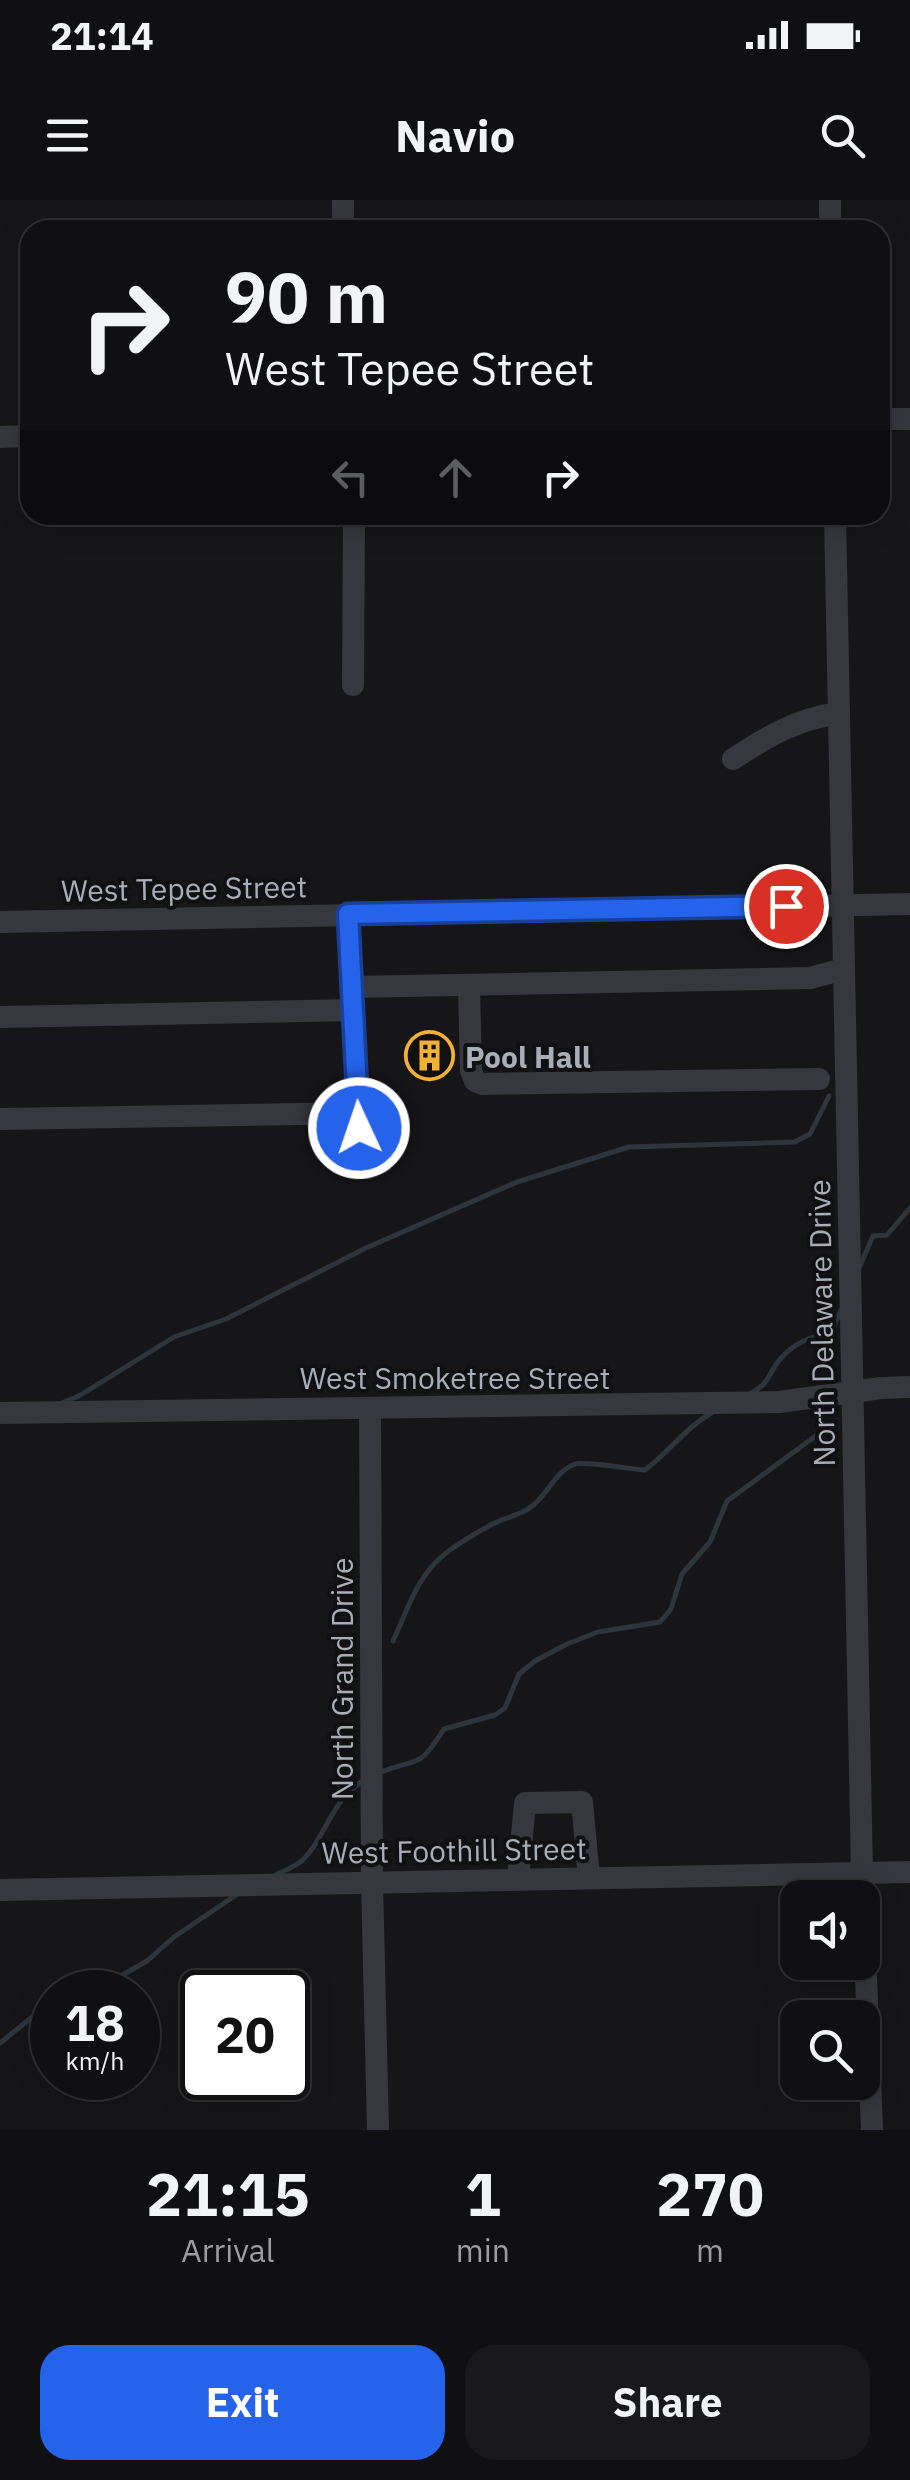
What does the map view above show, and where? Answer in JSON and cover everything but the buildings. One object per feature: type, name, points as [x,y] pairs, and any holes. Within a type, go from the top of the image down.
[{"type":"street","points":[[353,685],[354,525]]},
{"type":"street","name":"North Delaware Drive","points":[[835,525],[862,1872],[872,2130]]},
{"type":"street","points":[[733,758],[787,726],[840,714]]},
{"type":"street","name":"West Tepee Street","points":[[0,922],[910,904]]},
{"type":"street","points":[[0,1118],[359,1121],[348,914]]},
{"type":"street","points":[[0,1017],[352,999],[469,986],[810,978],[844,969]]},
{"type":"street","points":[[469,986],[471,1072],[475,1081],[482,1084],[819,1079]]},
{"type":"street","name":"West Smoketree Street","points":[[0,1413],[779,1402],[910,1387]]},
{"type":"street","name":"North Grand Drive","points":[[370,1408],[372,1882],[378,2130]]},
{"type":"street","points":[[518,1879],[526,1803],[582,1802],[588,1878]]},
{"type":"street","name":"West Foothill Street","points":[[0,1890],[910,1872]]},
{"type":"waterway","points":[[64,1402],[174,1337],[226,1319],[366,1248],[517,1182],[629,1147],[795,1142],[810,1134],[829,1096]]},
{"type":"waterway","points":[[859,1268],[873,1236],[887,1235],[910,1208]]},
{"type":"waterway","points":[[751,1393],[793,1347],[832,1331],[841,1310]]},
{"type":"waterway","points":[[393,1641],[427,1572],[450,1550],[494,1523],[531,1507],[562,1472],[575,1464],[645,1470],[715,1411]]},
{"type":"waterway","points":[[381,1772],[423,1757],[444,1729],[495,1715],[505,1708],[519,1674],[535,1661],[598,1632],[660,1622],[671,1609],[682,1574],[710,1542],[727,1501],[817,1435]]},
{"type":"waterway","points":[[277,1874],[308,1855],[344,1797],[366,1779]]},
{"type":"waterway","points":[[131,1970],[236,1895]]},
{"type":"waterway","points":[[0,2043],[30,2019]]},
{"type":"place","name":"Pool Hall","points":[[430,1056]]},
{"type":"route","points":[[359,1128],[348,914],[786,906]]}]
